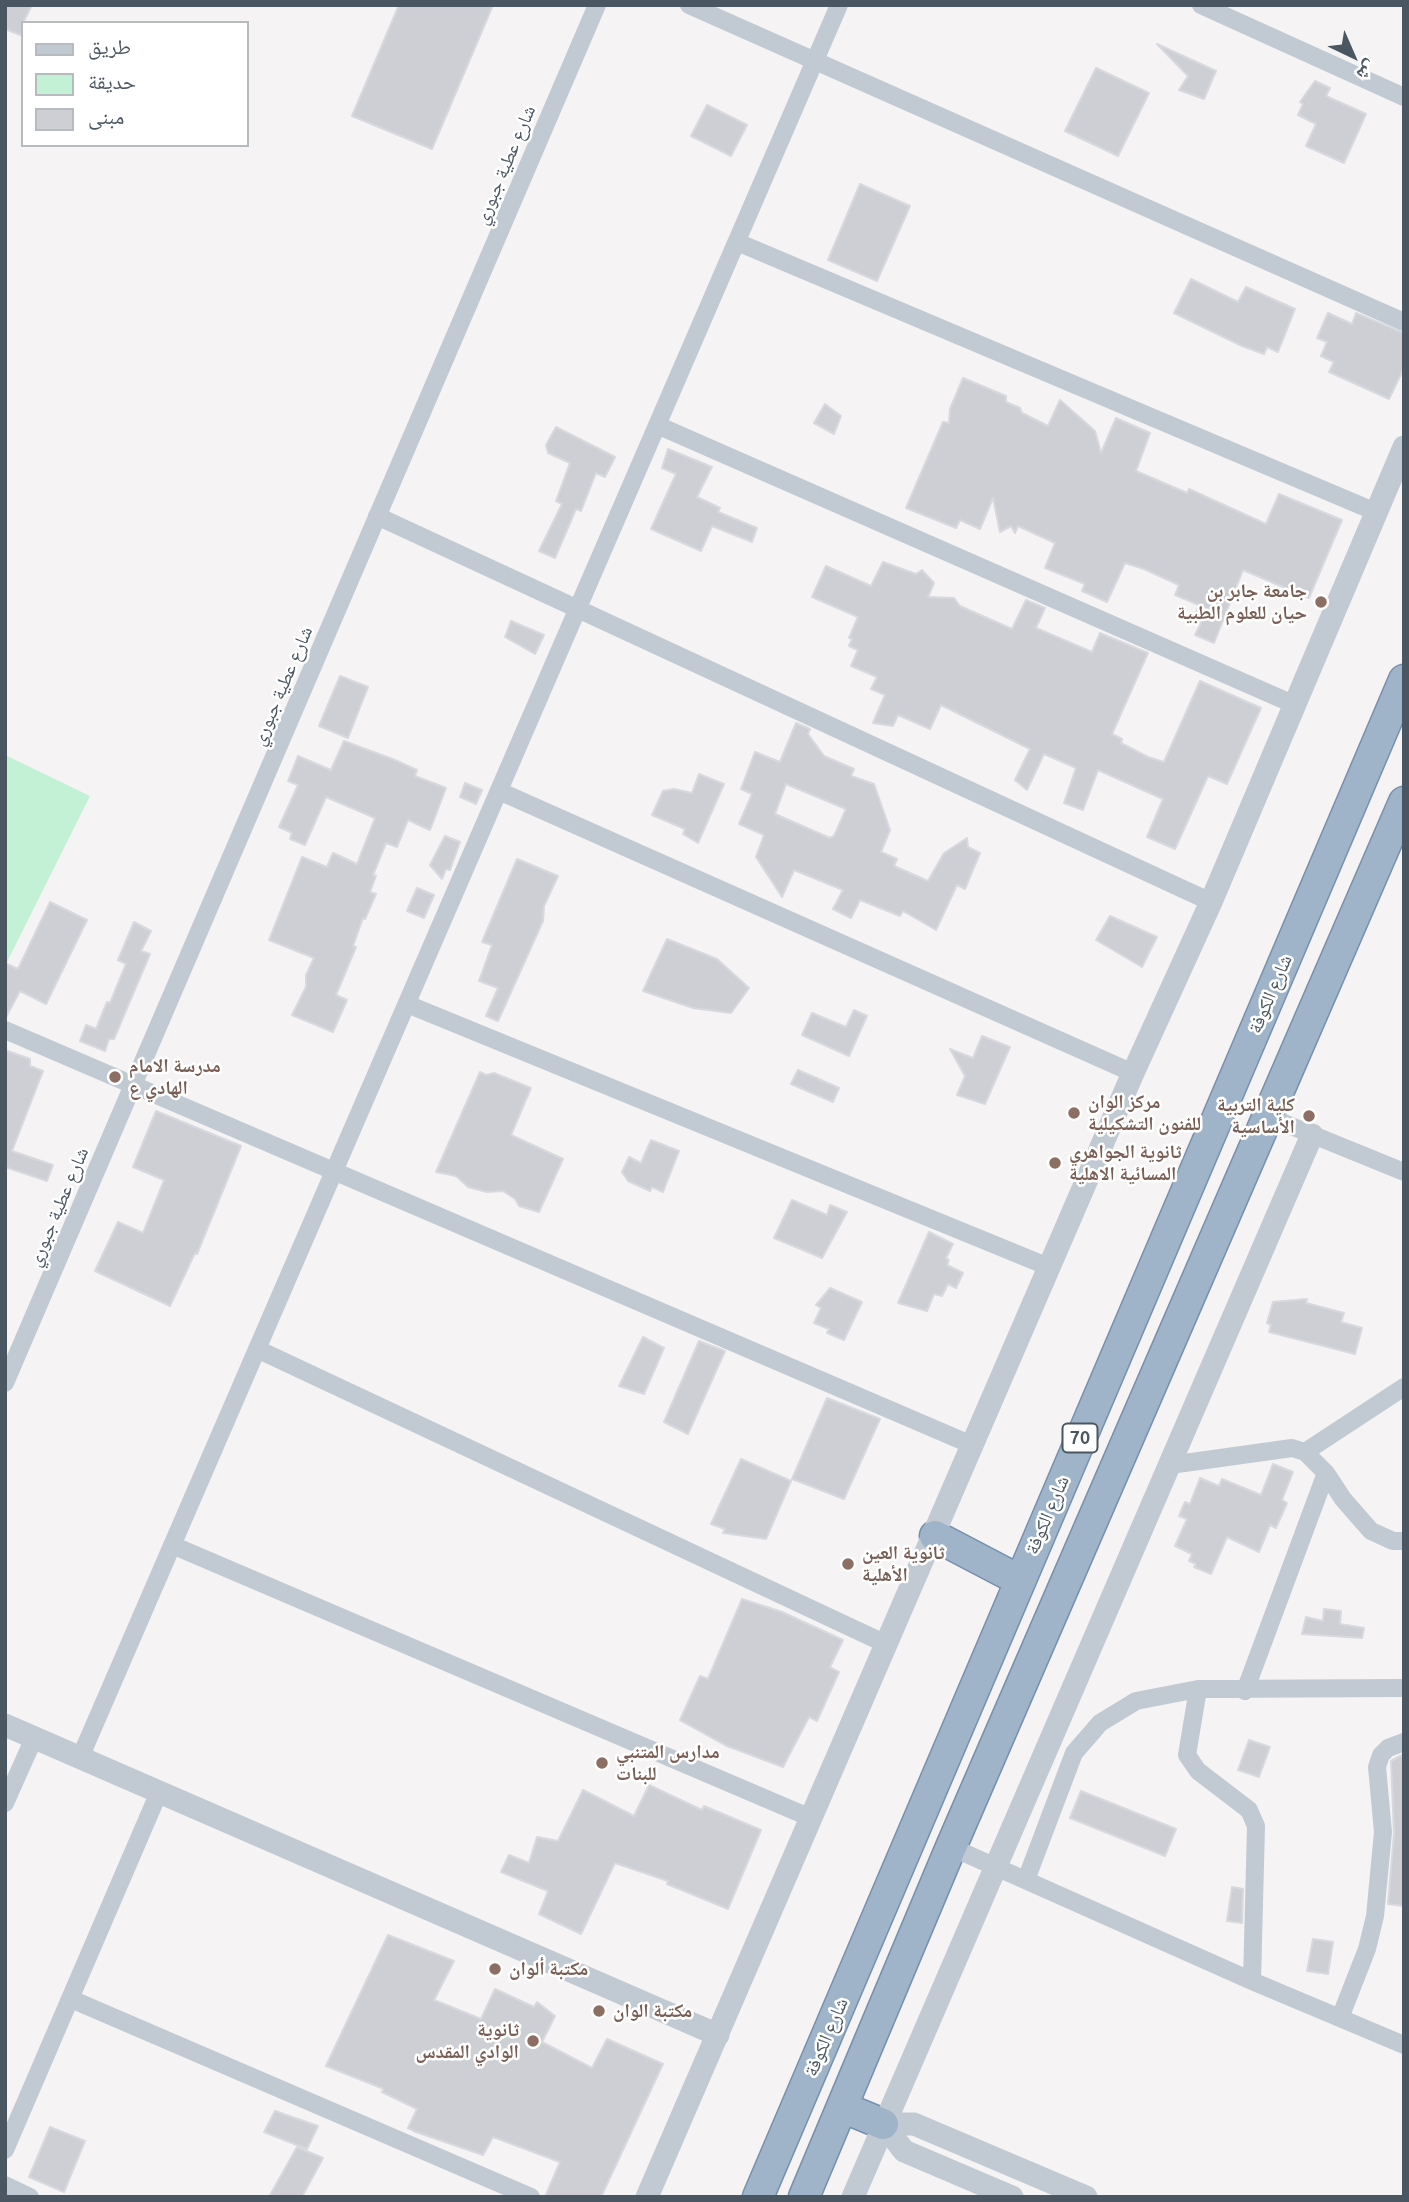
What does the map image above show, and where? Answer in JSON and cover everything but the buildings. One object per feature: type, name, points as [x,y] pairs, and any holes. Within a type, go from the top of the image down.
[{"type":"highway","name":"شارع الكوفة","points":[[758,2197],[1404,680]]},
{"type":"highway","name":"70","points":[[804,2197],[951,1847],[1404,802]]},
{"type":"highway","points":[[935,1536],[1019,1580]]},
{"type":"highway","points":[[842,2107],[883,2124]]},
{"type":"street","name":"شارع عطية جبوري","points":[[5,1382],[597,5]]},
{"type":"street","points":[[689,5],[1404,322]]},
{"type":"street","points":[[80,1758],[839,5]]},
{"type":"street","points":[[1201,5],[1404,97]]},
{"type":"street","points":[[737,242],[1376,512]]},
{"type":"street","points":[[657,425],[1293,704]]},
{"type":"street","points":[[648,2197],[1133,1073],[1211,902],[1404,447]]},
{"type":"street","points":[[377,516],[1211,902]]},
{"type":"street","points":[[499,791],[1133,1073]]},
{"type":"street","points":[[407,1004],[1049,1267]]},
{"type":"street","points":[[5,1030],[972,1445]]},
{"type":"street","points":[[1269,1117],[1404,1172]]},
{"type":"street","points":[[853,2197],[998,1867],[1312,1135]]},
{"type":"street","points":[[257,1349],[886,1644]]},
{"type":"street","points":[[1305,1452],[1404,1387]]},
{"type":"street","points":[[1170,1465],[1292,1448],[1305,1452],[1326,1473],[1343,1499],[1371,1531],[1393,1541],[1404,1541]]},
{"type":"street","points":[[1245,1690],[1326,1473]]},
{"type":"street","points":[[172,1545],[811,1818]]},
{"type":"street","points":[[1026,1880],[1073,1753],[1100,1723],[1136,1701],[1198,1689],[1404,1688]]},
{"type":"street","points":[[1198,1689],[1187,1755],[1198,1771],[1249,1810],[1255,1826],[1252,1981]]},
{"type":"street","points":[[5,1725],[718,2035]]},
{"type":"street","points":[[5,1803],[34,1738]]},
{"type":"street","points":[[1340,2018],[1367,1949],[1375,1916],[1383,1832],[1377,1767],[1381,1755],[1388,1748],[1404,1742]]},
{"type":"street","points":[[5,2150],[159,1792]]},
{"type":"street","points":[[951,1847],[1252,1981],[1404,2045]]},
{"type":"street","points":[[71,1999],[531,2197]]},
{"type":"street","points":[[883,2124],[904,2151],[1012,2197]]},
{"type":"street","points":[[883,2124],[914,2124],[1086,2197]]},
{"type":"street","points":[[5,2185],[30,2197]]},
{"type":"green space","points":[[5,755],[90,796],[5,966]]},
{"type":"place","name":"جامعة جابر بن حيان للعلوم الطبية","points":[[1321,602]]},
{"type":"place","name":"مدرسة الامام الهادي ع","points":[[115,1077]]},
{"type":"place","name":"مركز الوان للفنون التشكيلية","points":[[1074,1113]]},
{"type":"place","name":"كلية التربية الأساسية","points":[[1309,1116]]},
{"type":"place","name":"ثانوية الجواهري المسائية الاهلية","points":[[1055,1163]]},
{"type":"place","name":"ثانوية العين الأهلية","points":[[848,1564]]},
{"type":"place","name":"مدارس المتنبي للبنات","points":[[602,1763]]},
{"type":"place","name":"مكتبة ألوان","points":[[495,1969]]},
{"type":"place","name":"مكتبة الوان","points":[[599,2011]]},
{"type":"place","name":"ثانوية الوادي المقدس","points":[[533,2041]]}]
